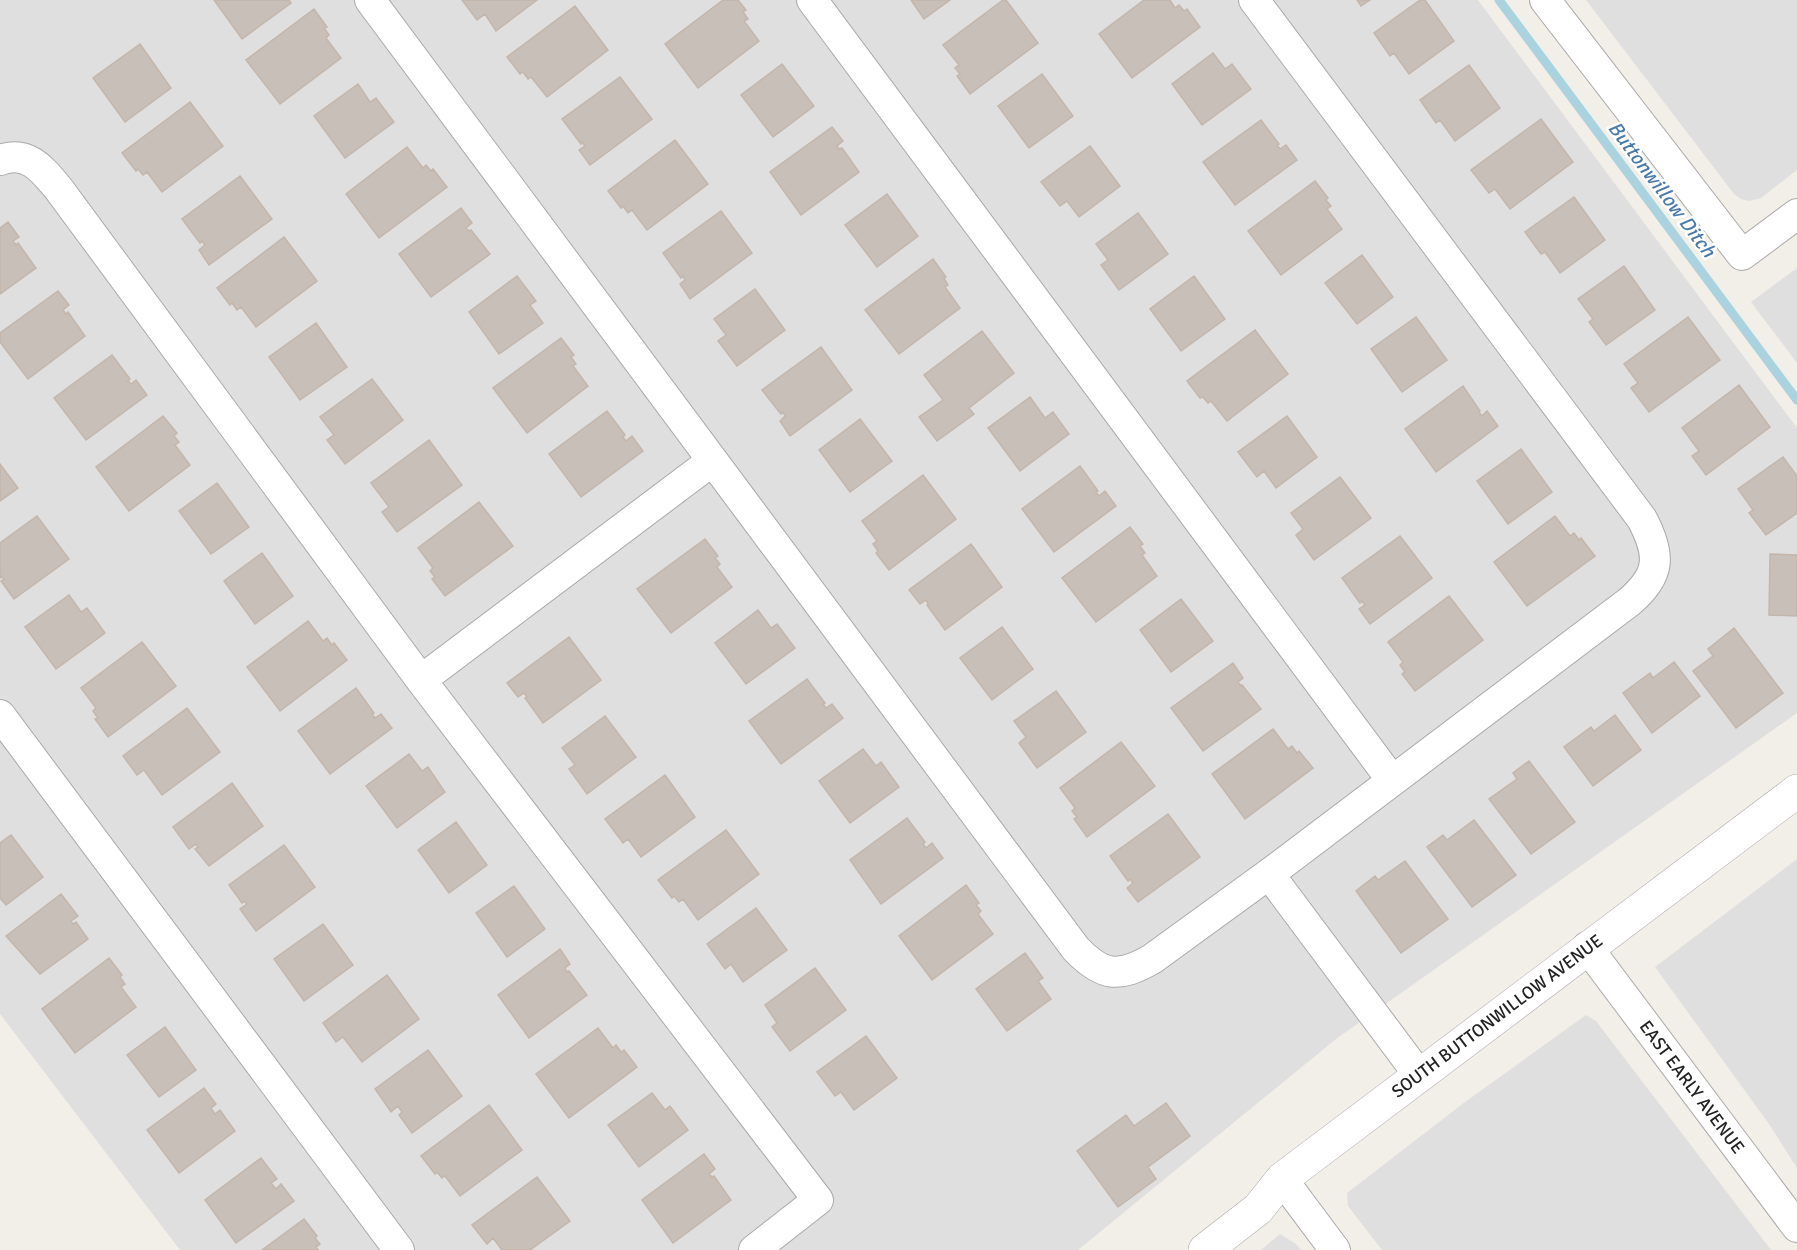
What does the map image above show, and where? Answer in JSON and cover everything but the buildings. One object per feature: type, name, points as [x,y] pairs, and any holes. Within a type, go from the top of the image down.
[{"type":"street","points":[[370,0],[1076,949],[1090,963],[1104,970],[1119,972],[1134,969],[1152,959],[1269,873],[1645,588],[1653,572],[1655,554],[1651,536],[1642,519],[1254,0]]},
{"type":"street","points":[[812,0],[1391,779]]},
{"type":"street","points":[[1545,0],[1742,255],[1797,214]]},
{"type":"street","points":[[0,160],[16,156],[35,163],[58,188],[421,680],[818,1200],[754,1250]]},
{"type":"street","points":[[421,680],[712,461]]},
{"type":"street","points":[[0,715],[399,1250]]},
{"type":"street","name":"SOUTH BUTTONWILLOW AVENUE","points":[[1205,1250],[1258,1209],[1282,1179],[1797,791]]},
{"type":"street","points":[[1269,873],[1419,1075]]},
{"type":"street","name":"EAST EARLY AVENUE","points":[[1587,948],[1797,1227]]},
{"type":"street","points":[[1282,1179],[1335,1250]]},
{"type":"shaded area","points":[[0,0],[1478,0],[1797,428],[1797,713],[1336,1039],[1078,1250],[180,1250],[0,1014]]},
{"type":"shaded area","points":[[1586,0],[1797,0],[1797,170],[1761,198],[1749,201],[1734,194]]},
{"type":"shaded area","points":[[1797,268],[1797,363],[1751,302]]},
{"type":"shaded area","points":[[1797,859],[1797,1168],[1769,1124],[1655,967]]},
{"type":"shaded area","points":[[1586,1015],[1596,1021],[1771,1250],[1382,1250],[1348,1206],[1347,1193],[1465,1102]]},
{"type":"shaded area","points":[[1280,1234],[1296,1244],[1301,1250],[1261,1250]]},
{"type":"waterway","name":"Buttonwillow Ditch","points":[[1499,0],[1797,400]]}]
